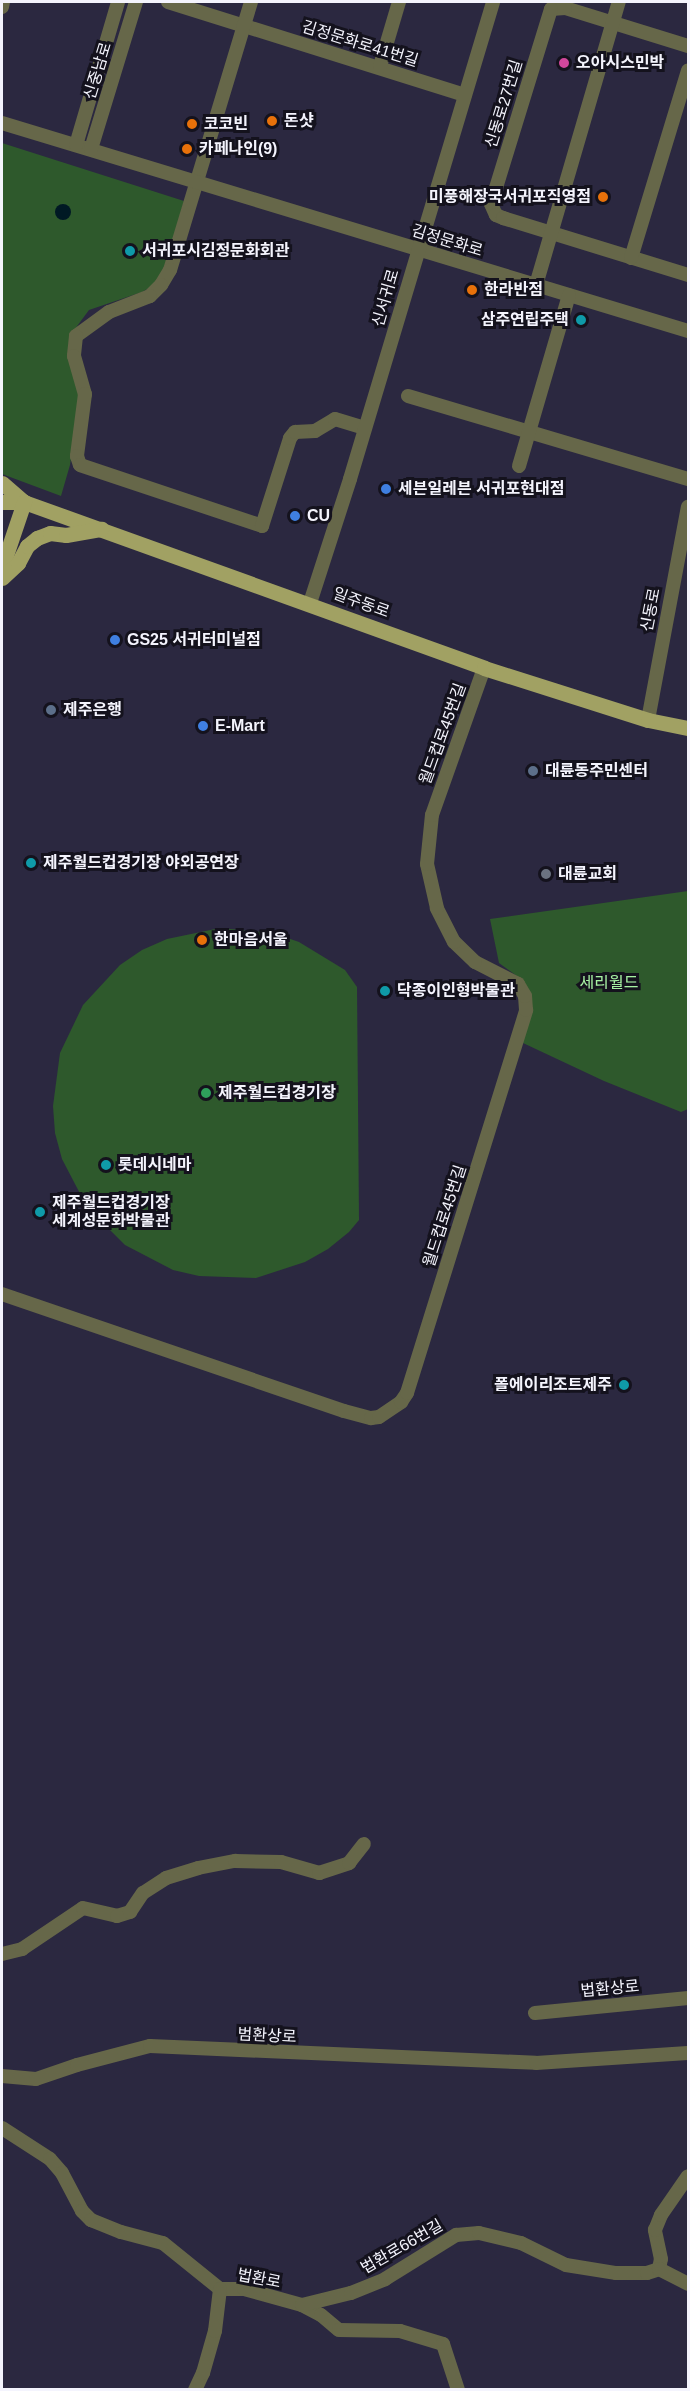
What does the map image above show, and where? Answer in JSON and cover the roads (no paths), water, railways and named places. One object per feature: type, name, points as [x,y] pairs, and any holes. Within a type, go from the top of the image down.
[{"type":"main road","points":[[2,483],[24,502]]},
{"type":"main road","points":[[2,502],[24,502]]},
{"type":"main road","name":"일주동로","points":[[24,502],[310,603],[484,668],[648,720],[688,728]]},
{"type":"main road","points":[[2,567],[24,502]]},
{"type":"main road","points":[[2,578],[18,563],[27,546],[37,538],[50,534],[66,535],[101,529]]},
{"type":"street","points":[[2,7],[3,2]]},
{"type":"street","name":"신중남로","points":[[76,145],[118,2]]},
{"type":"street","name":"신중남로","points":[[92,149],[135,2]]},
{"type":"street","name":"김정문화로41번길","points":[[168,2],[380,66],[465,95]]},
{"type":"street","points":[[251,2],[170,270],[161,285],[145,299],[109,312],[76,336],[74,357],[85,394],[77,456],[80,465],[262,526],[290,438],[295,432],[315,431],[335,418],[365,428]]},
{"type":"street","points":[[380,66],[399,2]]},
{"type":"street","name":"신서귀로","points":[[310,603],[493,2]]},
{"type":"street","points":[[536,285],[620,2]]},
{"type":"street","name":"신동로27번길","points":[[688,46],[565,8],[556,7],[549,11],[492,200],[496,214],[552,234],[688,275]]},
{"type":"street","points":[[631,258],[688,70]]},
{"type":"street","name":"김정문화로","points":[[2,123],[688,331]]},
{"type":"street","points":[[519,466],[569,295]]},
{"type":"street","points":[[408,396],[688,479]]},
{"type":"street","name":"신동로","points":[[648,720],[688,507]]},
{"type":"street","name":"월드컵로45번길","points":[[2,1294],[344,1411],[371,1418],[379,1417],[401,1402],[407,1392],[526,1010],[525,996],[518,984],[475,962],[454,942],[437,908],[427,864],[432,816],[450,758],[484,668]]},
{"type":"street","points":[[2,1954],[22,1949],[83,1908],[117,1916],[130,1912],[143,1893],[166,1878],[198,1868],[235,1861],[281,1862],[319,1873],[349,1863],[364,1844]]},
{"type":"street","name":"법환상로","points":[[535,2013],[688,1998]]},
{"type":"street","name":"범환상로","points":[[2,2076],[36,2079],[77,2065],[150,2046],[536,2063],[688,2053]]},
{"type":"street","name":"법환로","points":[[2,2128],[50,2159],[62,2173],[82,2211],[91,2220],[121,2232],[163,2243],[220,2289],[244,2289],[302,2305],[321,2315],[339,2330],[352,2333],[400,2331],[442,2344],[458,2390]]},
{"type":"street","points":[[688,2176],[661,2215],[655,2230],[661,2259],[660,2269],[688,2284]]},
{"type":"street","name":"법환로66번길","points":[[302,2305],[351,2293],[385,2279],[456,2235],[479,2233],[521,2243],[566,2265],[616,2273],[647,2273],[660,2269]]},
{"type":"street","points":[[195,2390],[203,2373],[215,2331],[220,2289]]},
{"type":"water","points":[[63,204],[69,206],[71,212],[69,218],[63,220],[57,218],[55,212],[57,206]]},
{"type":"place","name":"오아시스민박","points":[[564,63]]},
{"type":"place","name":"돈샷","points":[[272,121]]},
{"type":"place","name":"코코빈","points":[[192,124]]},
{"type":"place","name":"카페나인(9)","points":[[187,149]]},
{"type":"place","name":"미풍해장국서귀포직영점","points":[[603,197]]},
{"type":"place","name":"서귀포시김정문화회관","points":[[130,251]]},
{"type":"place","name":"한라반점","points":[[472,290]]},
{"type":"place","name":"삼주연립주택","points":[[581,320]]},
{"type":"place","name":"세븐일레븐 서귀포현대점","points":[[386,489]]},
{"type":"place","name":"CU","points":[[295,516]]},
{"type":"place","name":"GS25 서귀터미널점","points":[[115,640]]},
{"type":"place","name":"제주은행","points":[[51,710]]},
{"type":"place","name":"E-Mart","points":[[203,726]]},
{"type":"place","name":"대륜동주민센터","points":[[533,771]]},
{"type":"place","name":"제주월드컵경기장 야외공연장","points":[[31,863]]},
{"type":"place","name":"대륜교회","points":[[546,874]]},
{"type":"place","name":"한마음서울","points":[[202,940]]},
{"type":"place","name":"닥종이인형박물관","points":[[385,991]]},
{"type":"place","name":"제주월드컵경기장","points":[[206,1093]]},
{"type":"place","name":"롯데시네마","points":[[106,1165]]},
{"type":"place","name":"제주월드컵경기장 세계성문화박물관","points":[[40,1212]]},
{"type":"place","name":"폴에이리조트제주","points":[[624,1385]]},
{"type":"park label","name":"세리월드","points":[[609,983]]}]
